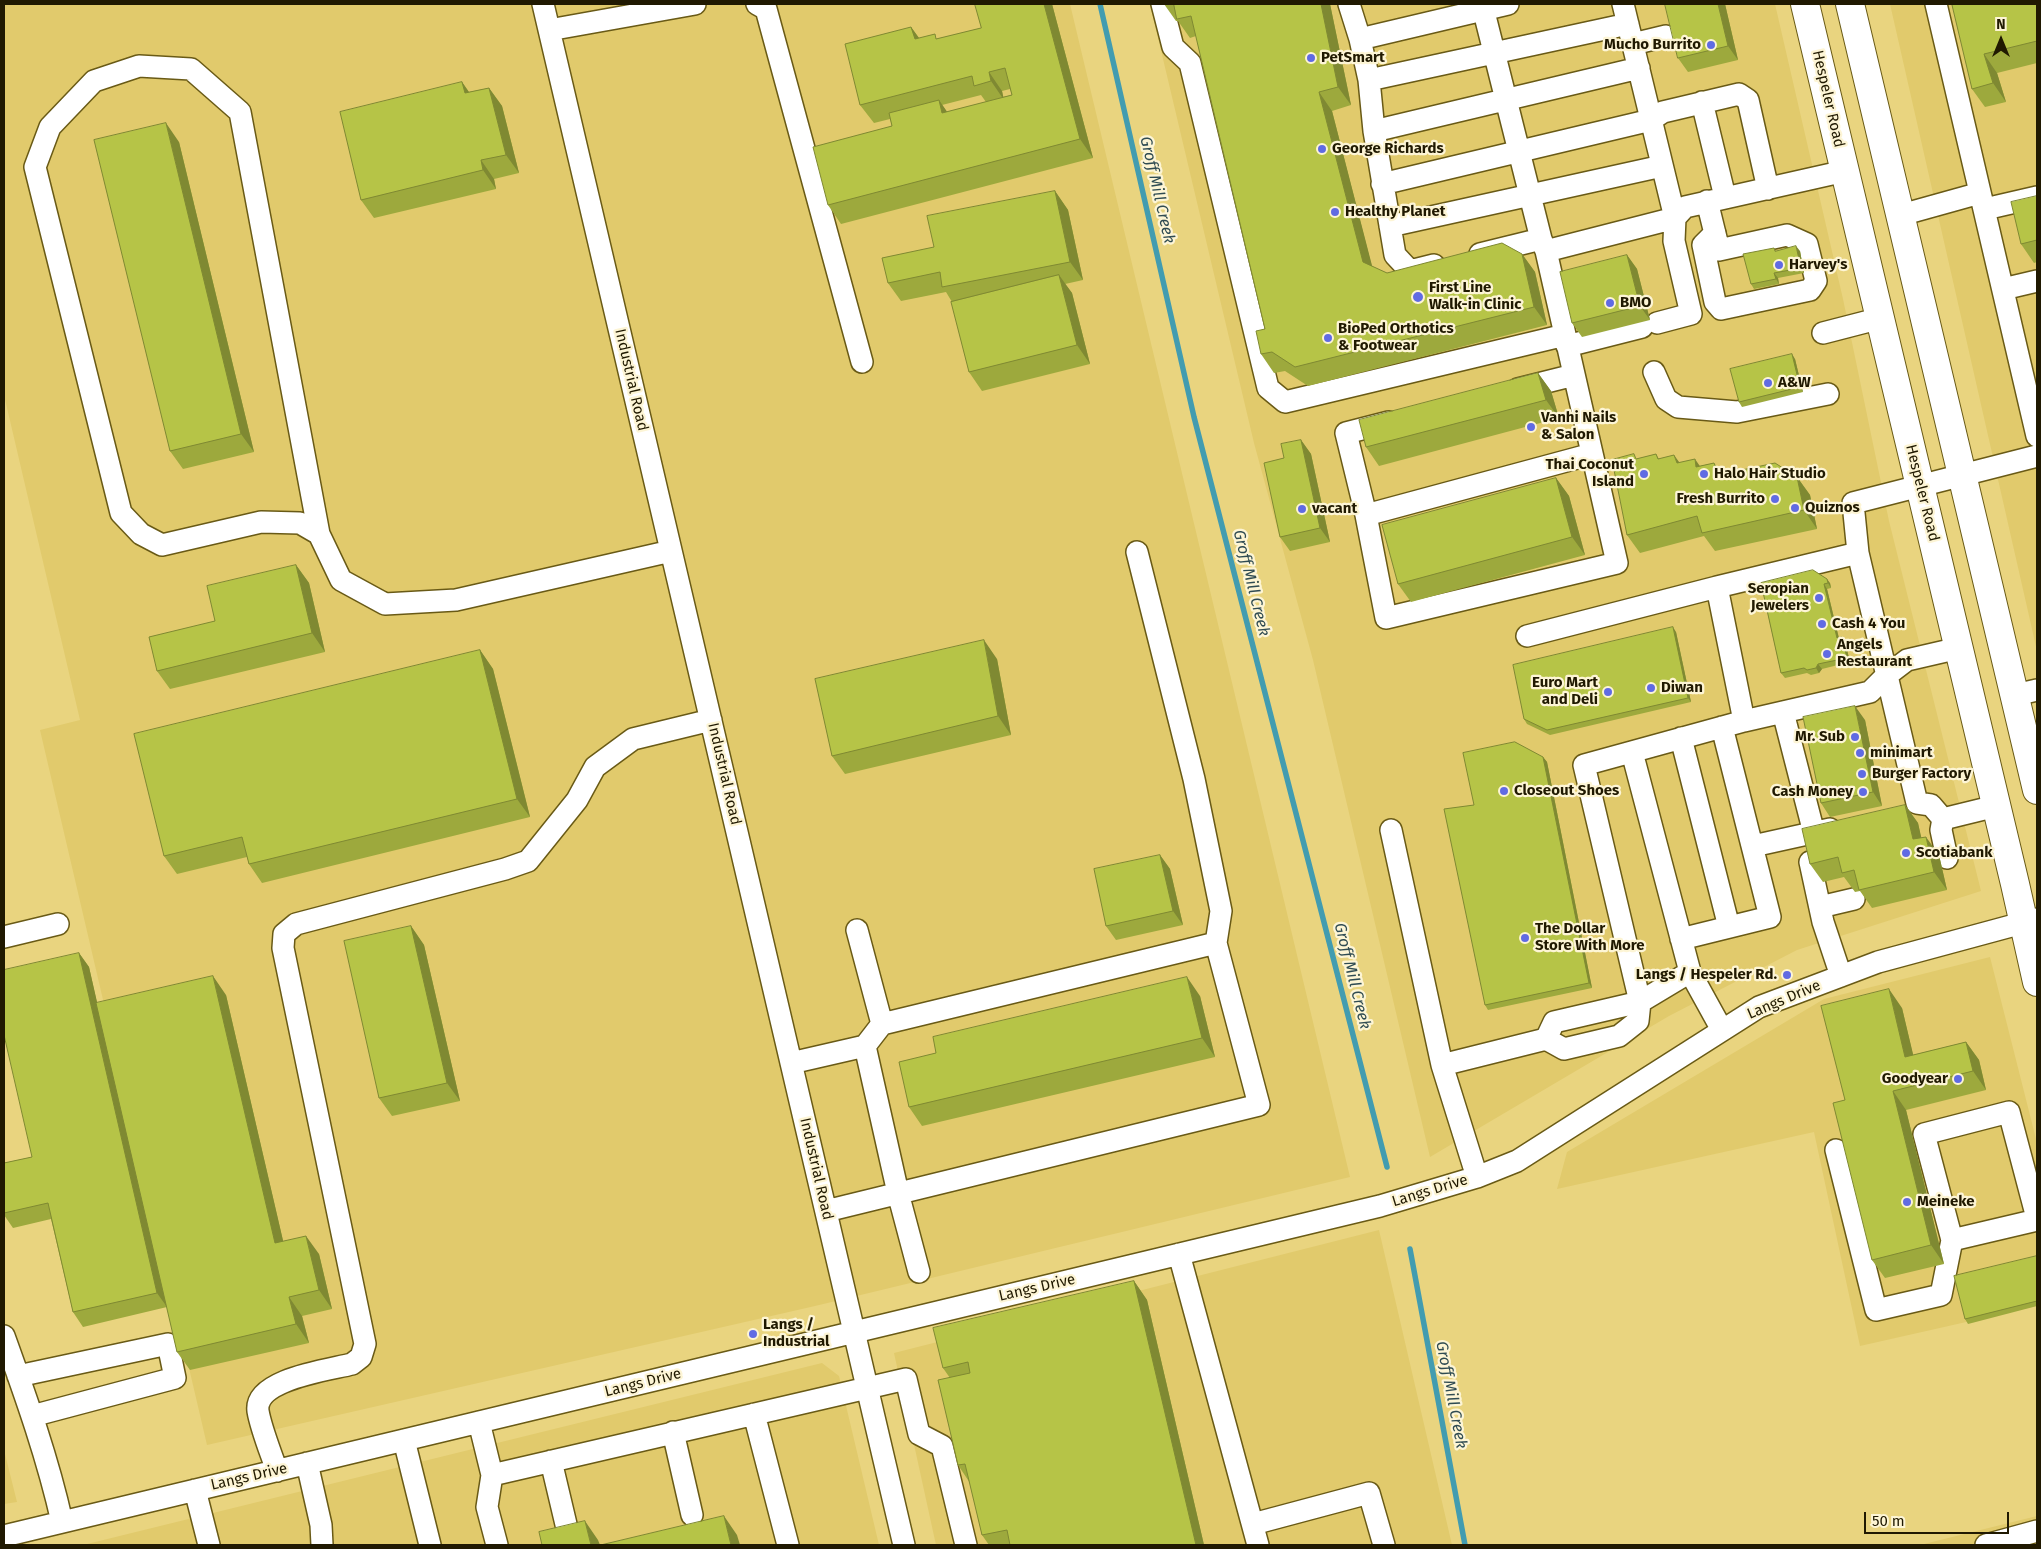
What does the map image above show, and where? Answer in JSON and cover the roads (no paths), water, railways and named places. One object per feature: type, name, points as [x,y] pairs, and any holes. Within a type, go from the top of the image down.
[{"type":"main road","name":"Hespeler Road","points":[[1805,4],[1996,806],[2030,921],[2037,982]]},
{"type":"main road","points":[[1850,4],[1963,474],[2026,693],[2037,790]]},
{"type":"street","name":"Industrial Road","points":[[543,4],[904,1545]]},
{"type":"street","points":[[549,30],[695,4]]},
{"type":"street","points":[[757,4],[766,9],[862,362]]},
{"type":"street","points":[[1162,4],[1173,47],[1190,63],[1268,388],[1284,402],[1566,340],[1649,325],[1691,314],[1674,241],[1675,218],[1628,24]]},
{"type":"street","points":[[1349,4],[1360,39],[1369,80],[1374,131],[1395,255],[1410,271],[1460,259],[1543,245],[1675,218],[1685,207],[1845,171]]},
{"type":"street","points":[[1360,39],[1483,7],[1508,4]]},
{"type":"street","points":[[1936,4],[2004,288],[2037,436]]},
{"type":"street","points":[[1412,416],[1346,432],[1366,516],[1386,618],[1617,563],[1566,340],[1483,7]]},
{"type":"street","points":[[1369,80],[1628,24],[1666,36]]},
{"type":"street","points":[[319,534],[300,523],[260,522],[162,544],[141,534],[121,513],[36,167],[50,127],[94,81],[138,66],[191,69],[240,112],[319,534],[340,580],[385,604],[456,600],[671,551]]},
{"type":"street","points":[[1374,131],[1639,68]]},
{"type":"street","points":[[1382,184],[1651,120],[1663,112],[1739,94],[1748,100],[1768,189]]},
{"type":"street","points":[[1702,102],[1716,199],[1715,233],[1719,250],[1787,235],[1807,244],[1816,281],[1810,290],[1721,309],[1715,302],[1703,245],[1715,233]]},
{"type":"street","points":[[1390,226],[1662,166]]},
{"type":"street","points":[[1901,215],[1983,201],[2037,197]]},
{"type":"street","points":[[2004,288],[2037,281]]},
{"type":"street","points":[[1823,333],[1881,318]]},
{"type":"street","points":[[1654,372],[1666,399],[1678,407],[1737,412],[1828,394]]},
{"type":"street","points":[[1498,394],[1574,375]]},
{"type":"street","points":[[1366,516],[1592,454]]},
{"type":"street","points":[[1948,858],[1935,828],[1931,805],[1909,809],[1886,676],[1858,553],[1853,503],[2037,456]]},
{"type":"street","points":[[826,1211],[1259,1105],[1216,943],[1222,911],[1194,779],[1137,552]]},
{"type":"street","points":[[1527,636],[1858,553]]},
{"type":"street","points":[[1717,587],[1744,722]]},
{"type":"street","points":[[1442,1065],[1546,1039],[1564,1048],[1619,1036],[1638,1021],[1640,1002],[1584,765],[1722,727],[1870,692],[1886,676],[1907,660],[1959,648]]},
{"type":"street","points":[[1783,712],[1814,832]]},
{"type":"street","points":[[276,1471],[258,1410],[265,1392],[283,1381],[352,1364],[360,1356],[366,1344],[283,948],[284,934],[296,924],[505,869],[528,861],[577,800],[594,767],[633,739],[711,720]]},
{"type":"street","points":[[1681,939],[1770,918],[1722,727]]},
{"type":"street","points":[[1682,738],[1729,928]]},
{"type":"street","points":[[1632,752],[1690,972],[1722,1030]]},
{"type":"street","points":[[1935,828],[1996,806]]},
{"type":"street","points":[[1752,846],[1852,824]]},
{"type":"street","points":[[1391,830],[1442,1065],[1477,1177]]},
{"type":"street","points":[[1818,860],[1810,862],[1820,907],[1841,976]]},
{"type":"street","points":[[1820,907],[1854,899]]},
{"type":"street","name":"Langs Drive","points":[[4,1536],[1380,1206],[1477,1177],[1517,1160],[1759,1007],[1878,962],[2030,921]]},
{"type":"street","points":[[4,937],[58,924]]},
{"type":"street","points":[[856,930],[882,1024]]},
{"type":"street","points":[[791,1063],[865,1046],[882,1024],[1216,943]]},
{"type":"street","points":[[1546,1039],[1554,1022],[1640,1002],[1690,972]]},
{"type":"street","points":[[865,1046],[898,1194],[919,1272]]},
{"type":"street","points":[[1836,1150],[1876,1310],[1941,1295],[1952,1240],[1924,1134],[2009,1112],[2033,1180],[2037,1219],[1952,1240]]},
{"type":"street","points":[[1179,1254],[1258,1545]]},
{"type":"street","points":[[4,1336],[32,1416],[57,1497],[62,1522]]},
{"type":"street","points":[[18,1376],[168,1344],[175,1378],[32,1416]]},
{"type":"street","points":[[492,1475],[906,1379],[919,1434],[942,1446],[966,1545]]},
{"type":"street","points":[[754,1414],[788,1545]]},
{"type":"street","points":[[479,1422],[492,1475],[487,1507],[496,1545]]},
{"type":"street","points":[[673,1432],[692,1515]]},
{"type":"street","points":[[404,1440],[430,1545]]},
{"type":"street","points":[[550,1461],[569,1537]]},
{"type":"street","points":[[307,1463],[321,1525],[322,1545]]},
{"type":"street","points":[[195,1490],[209,1545]]},
{"type":"street","points":[[1253,1524],[1369,1493],[1384,1545]]},
{"type":"street","points":[[1986,1545],[2037,1531]]},
{"type":"waterway","name":"Groff Mill Creek","points":[[1100,4],[1194,417],[1387,1167]]},
{"type":"waterway","name":"Groff Mill Creek","points":[[1410,1249],[1465,1545]]},
{"type":"place","name":"Mucho Burrito","points":[[1711,45]]},
{"type":"place","name":"PetSmart","points":[[1311,58]]},
{"type":"place","name":"George Richards","points":[[1322,149]]},
{"type":"place","name":"Healthy Planet","points":[[1335,212]]},
{"type":"place","name":"Harvey's","points":[[1779,265]]},
{"type":"place","name":"First Line Walk-in Clinic","points":[[1418,297]]},
{"type":"place","name":"BMO","points":[[1610,303]]},
{"type":"place","name":"BioPed Orthotics & Footwear","points":[[1328,338]]},
{"type":"place","name":"A&W","points":[[1768,383]]},
{"type":"place","name":"Vanhi Nails & Salon","points":[[1531,427]]},
{"type":"place","name":"Thai Coconut Island","points":[[1644,474]]},
{"type":"place","name":"Halo Hair Studio","points":[[1704,474]]},
{"type":"place","name":"Fresh Burrito","points":[[1775,499]]},
{"type":"place","name":"Quiznos","points":[[1795,508]]},
{"type":"place","name":"vacant","points":[[1302,509]]},
{"type":"place","name":"Seropian Jewelers","points":[[1819,598]]},
{"type":"place","name":"Cash 4 You","points":[[1822,624]]},
{"type":"place","name":"Angels Restaurant","points":[[1827,654]]},
{"type":"place","name":"Diwan","points":[[1651,688]]},
{"type":"place","name":"Euro Mart and Deli","points":[[1608,692]]},
{"type":"place","name":"Mr. Sub","points":[[1855,737]]},
{"type":"place","name":"minimart","points":[[1860,753]]},
{"type":"place","name":"Burger Factory","points":[[1862,774]]},
{"type":"place","name":"Closeout Shoes","points":[[1504,791]]},
{"type":"place","name":"Cash Money","points":[[1863,792]]},
{"type":"place","name":"Scotiabank","points":[[1906,853]]},
{"type":"place","name":"The Dollar Store With More","points":[[1525,938]]},
{"type":"place","name":"Langs / Hespeler Rd.","points":[[1787,975]]},
{"type":"place","name":"Goodyear","points":[[1958,1079]]},
{"type":"place","name":"Meineke","points":[[1907,1202]]},
{"type":"place","name":"Langs / Industrial","points":[[753,1334]]}]
